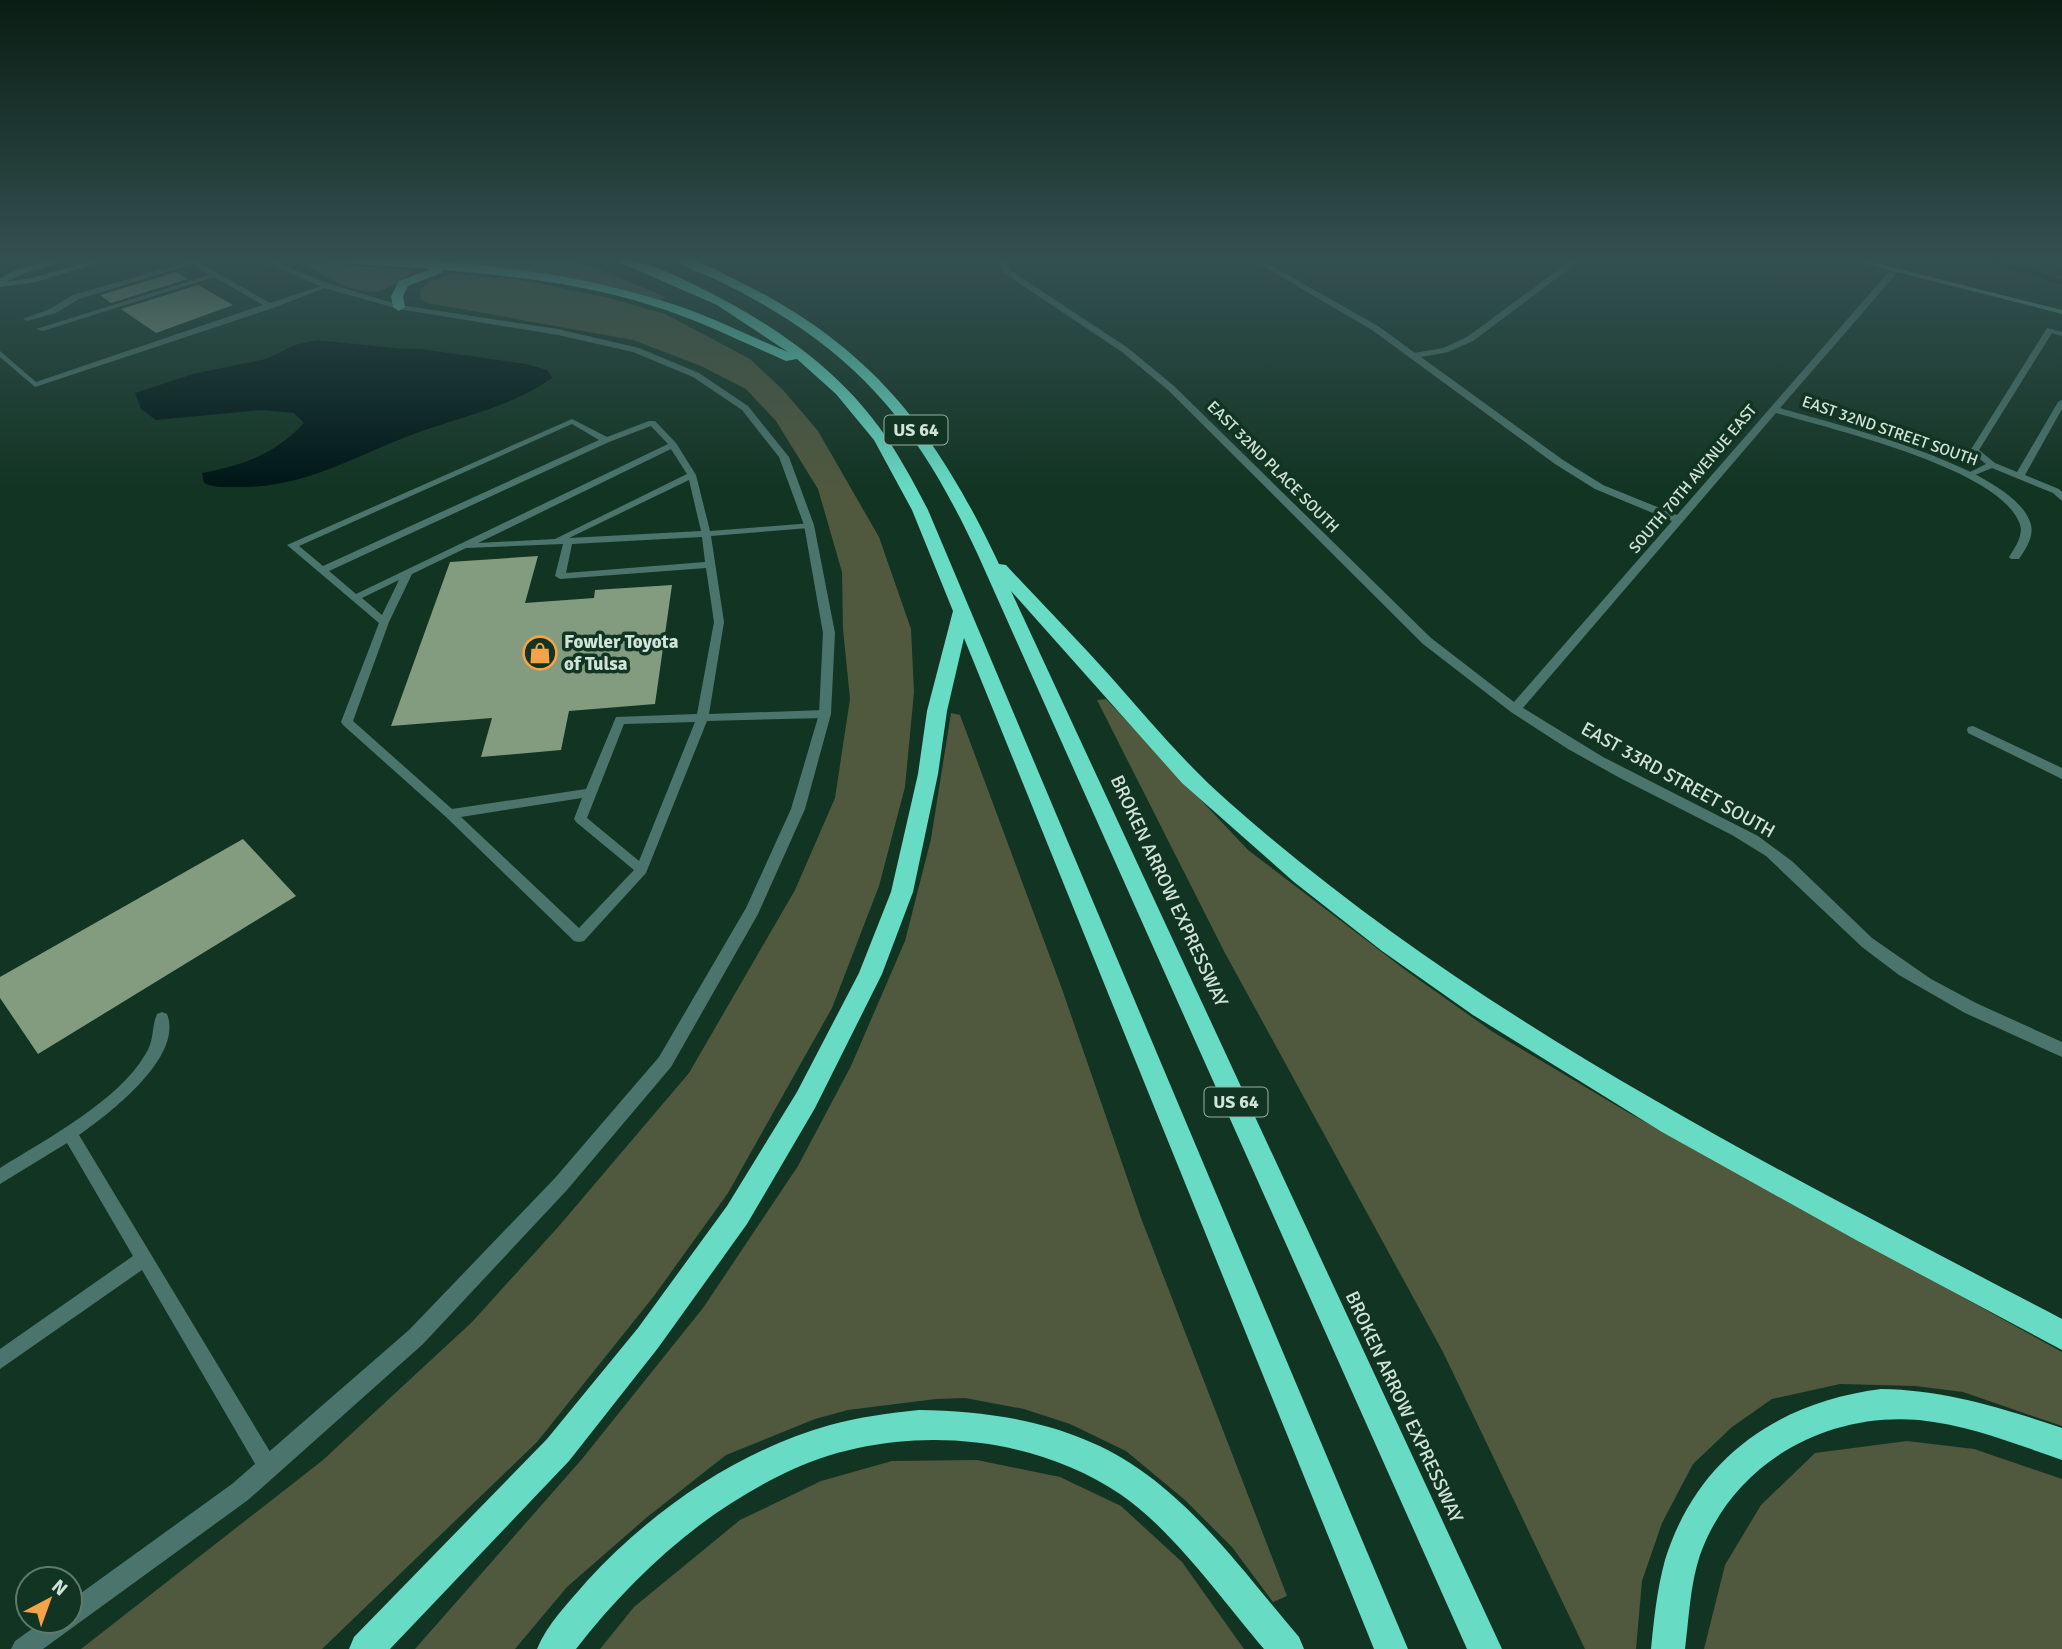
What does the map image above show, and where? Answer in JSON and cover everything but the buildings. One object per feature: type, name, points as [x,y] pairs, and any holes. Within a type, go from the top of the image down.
[{"type":"highway","points":[[738,336],[818,370]]},
{"type":"highway","name":"US 64","points":[[774,336],[818,370],[865,419],[881,440],[920,510],[1391,1649]]},
{"type":"highway","name":"BROKEN ARROW EXPRESSWAY","points":[[821,336],[879,384],[910,422],[937,461],[986,555],[1485,1649]]},
{"type":"highway","points":[[986,555],[1097,673],[1156,744],[1302,876],[1394,947],[1499,1020],[1607,1086],[1714,1148],[2062,1335]]},
{"type":"highway","points":[[366,1649],[566,1440],[648,1338],[737,1215],[806,1100],[870,974],[902,892],[928,774],[937,711],[962,610]]},
{"type":"highway","points":[[1668,1649],[1674,1596],[1687,1546],[1709,1503],[1735,1471],[1768,1442],[1810,1418],[1861,1405],[1918,1405],[1982,1417],[2062,1444]]},
{"type":"highway","points":[[554,1649],[590,1601],[647,1545],[715,1496],[785,1456],[837,1437],[897,1426],[963,1424],[1019,1432],[1078,1453],[1133,1483],[1199,1543],[1287,1649]]},
{"type":"street","points":[[84,1605],[240,1492],[416,1337],[561,1184],[665,1062],[759,897],[798,809],[825,714],[829,633],[809,525],[784,457],[745,408],[696,375],[664,360],[613,343],[571,336]]},
{"type":"street","name":"EAST 32ND PLACE SOUTH","points":[[1104,336],[1162,380],[1427,641],[1471,678],[1515,709]]},
{"type":"street","points":[[1386,336],[1559,462],[1599,487],[1680,520]]},
{"type":"street","points":[[1415,356],[1445,350],[1474,336]]},
{"type":"street","name":"SOUTH 70TH AVENUE EAST","points":[[1515,709],[1837,336]]},
{"type":"street","name":"EAST 32ND STREET SOUTH","points":[[1773,409],[1970,474],[2001,492],[2020,512],[2026,530],[2015,557]]},
{"type":"street","name":"EAST 33RD STREET SOUTH","points":[[1515,709],[1625,775],[1755,841],[1794,872],[1868,943],[1922,982],[2062,1050]]},
{"type":"street","points":[[1973,730],[2062,774]]},
{"type":"street","points":[[23,1649],[42,1635]]},
{"type":"lane","points":[[0,353],[35,384],[180,336]]},
{"type":"lane","points":[[2046,336],[1974,451],[1992,465],[2060,493]]},
{"type":"lane","points":[[2019,477],[2062,402]]},
{"type":"lane","points":[[384,622],[292,545],[572,421],[606,440]]},
{"type":"lane","points":[[322,570],[606,440],[652,423],[673,445],[692,475],[706,534],[719,622],[702,719],[642,870],[579,936],[450,814],[347,722],[384,622],[409,572]]},
{"type":"lane","points":[[355,597],[673,445]]},
{"type":"lane","points":[[1970,474],[1992,465]]},
{"type":"lane","points":[[554,542],[692,475]]},
{"type":"lane","points":[[461,547],[706,534],[809,525]]},
{"type":"lane","points":[[568,541],[559,576],[710,565]]},
{"type":"lane","points":[[642,870],[580,819],[620,720],[825,714]]},
{"type":"lane","points":[[450,814],[590,793]]},
{"type":"lane","points":[[0,1177],[110,1105],[147,1066],[160,1040],[162,1018]]},
{"type":"lane","points":[[69,1132],[268,1467]]},
{"type":"lane","points":[[0,1360],[144,1258]]},
{"type":"green space","points":[[611,336],[706,336],[750,359],[783,390],[818,431],[879,537],[911,629],[914,692],[905,787],[879,886],[832,1008],[728,1193],[654,1296],[537,1442],[322,1649],[81,1649],[323,1460],[472,1322],[559,1226],[689,1073],[795,890],[835,798],[850,699],[843,629],[842,572],[818,489],[776,421],[746,389],[701,366],[633,340]]},
{"type":"green space","points":[[1106,699],[1248,850],[1408,972],[1493,1032],[1629,1113],[2062,1352],[2062,1426],[1963,1392],[1915,1386],[1840,1384],[1772,1399],[1732,1427],[1693,1464],[1662,1523],[1642,1581],[1636,1649],[1585,1649],[1443,1352],[1225,953],[1097,700]]},
{"type":"green space","points":[[951,713],[960,715],[1062,989],[1141,1218],[1287,1596],[1273,1602],[1232,1547],[1185,1500],[1126,1451],[1070,1424],[1024,1409],[965,1398],[936,1399],[848,1410],[815,1419],[726,1455],[646,1518],[567,1587],[515,1649],[415,1649],[582,1459],[703,1308],[798,1166],[851,1066],[905,941],[931,839]]},
{"type":"green space","points":[[1907,1441],[1974,1449],[2062,1479],[2062,1649],[1704,1649],[1725,1565],[1761,1505],[1815,1453]]},
{"type":"green space","points":[[977,1460],[1060,1477],[1121,1506],[1182,1562],[1244,1649],[600,1649],[634,1607],[740,1520],[821,1481],[892,1461]]},
{"type":"shaded area","points":[[317,340],[421,349],[526,364],[547,370],[552,378],[521,396],[488,410],[419,432],[330,469],[308,477],[261,486],[212,486],[204,483],[202,473],[245,462],[282,443],[304,423],[294,413],[261,410],[156,420],[141,409],[135,393],[193,374],[266,359],[295,345]]},
{"type":"place","name":"Fowler Toyota of Tulsa","points":[[540,653]]}]
